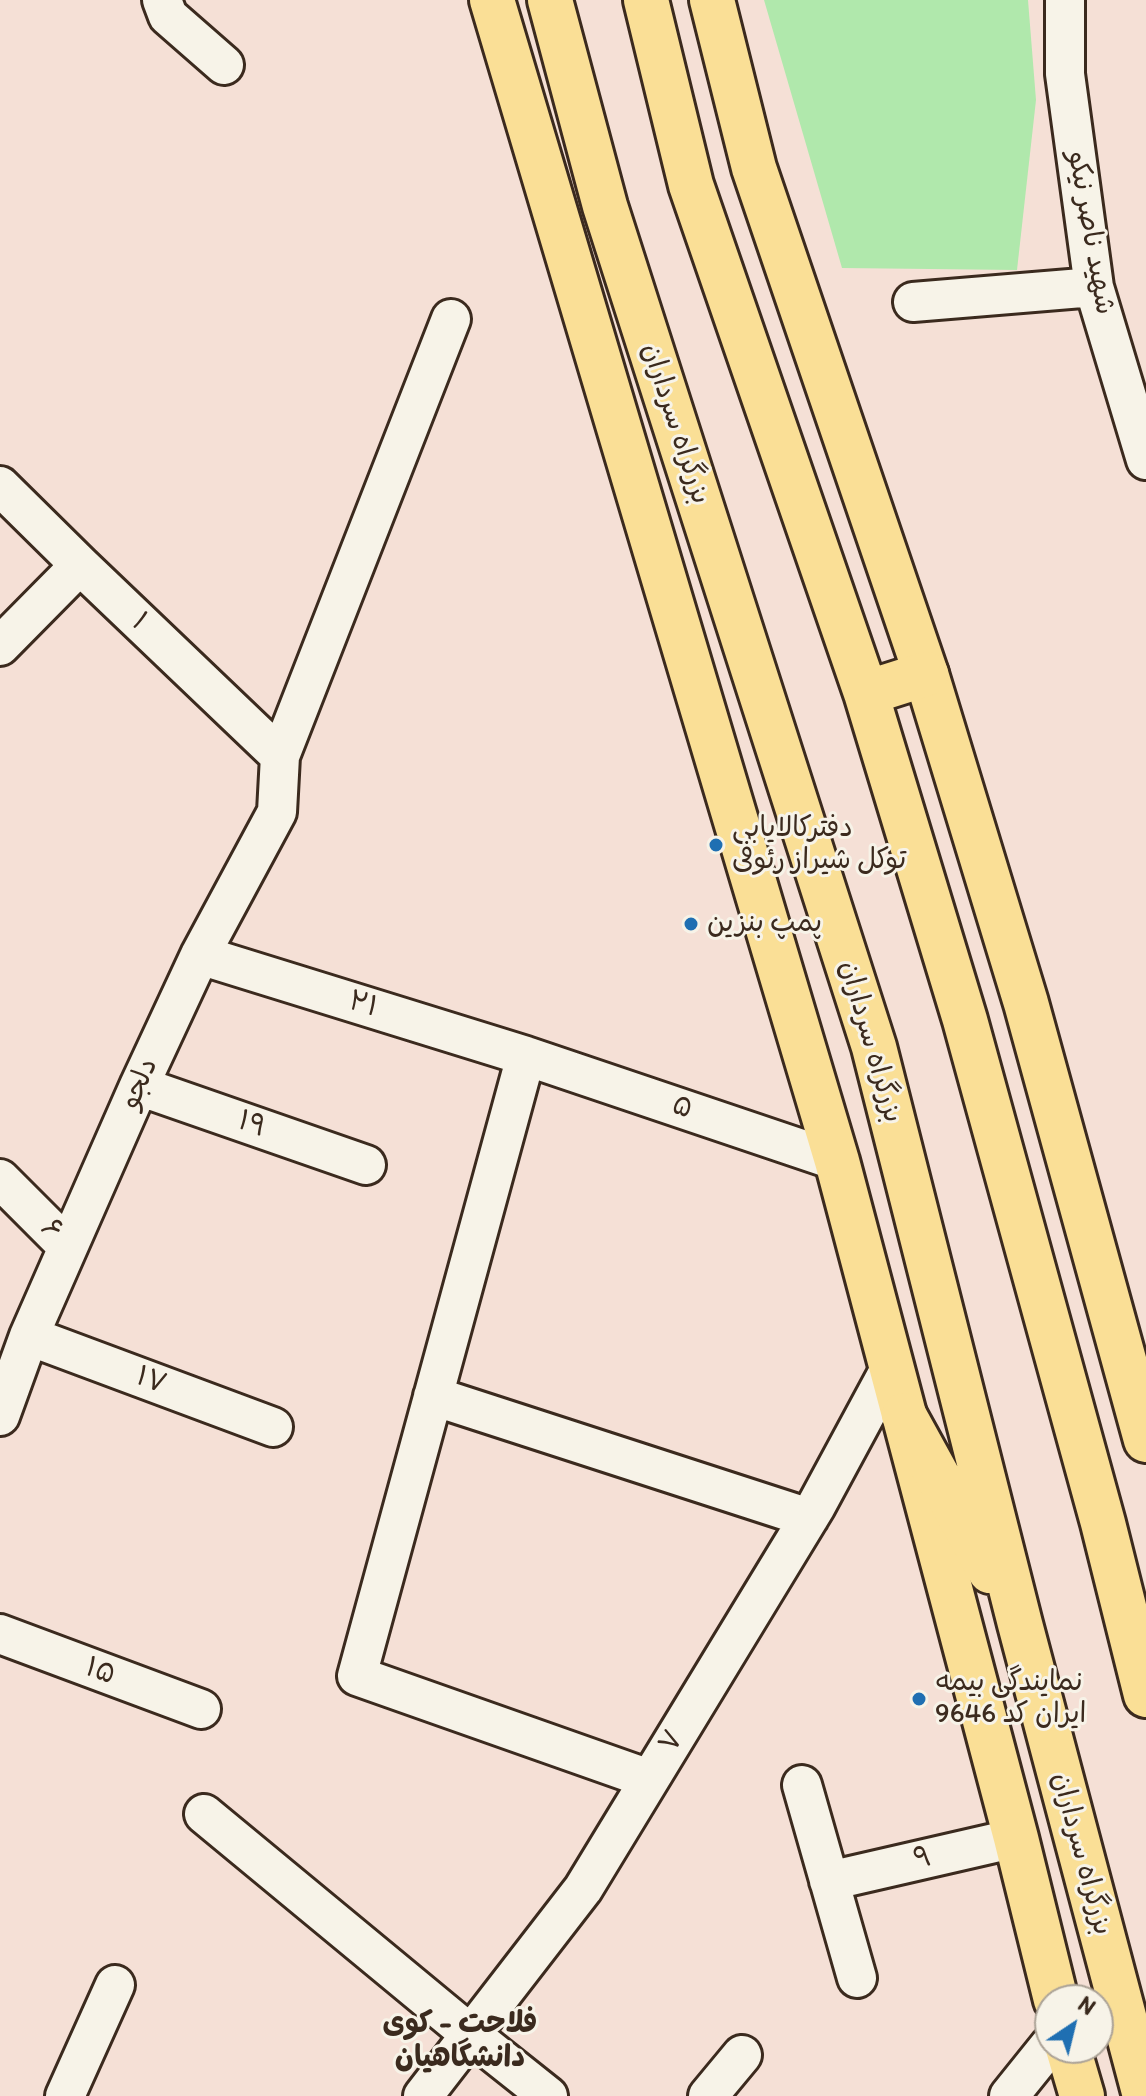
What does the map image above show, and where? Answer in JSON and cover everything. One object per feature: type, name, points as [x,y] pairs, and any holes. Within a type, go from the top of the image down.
[{"type":"main road","points":[[492,0],[837,1161],[1052,1984]]},
{"type":"main road","name":"بزرگراه سرداران","points":[[550,0],[605,206],[874,1047],[1020,1624],[1145,2096]]},
{"type":"main road","points":[[646,0],[691,185],[866,693],[965,1020],[1099,1508],[1146,1695]]},
{"type":"main road","points":[[712,0],[754,168],[926,674],[1026,1003],[1146,1440]]},
{"type":"main road","points":[[866,693],[926,674]]},
{"type":"main road","points":[[904,1415],[1020,1624]]},
{"type":"main road","points":[[1073,2064],[1082,2096]]},
{"type":"street","points":[[162,0],[168,16],[224,65]]},
{"type":"street","name":"شهید ناصر نیکو","points":[[1065,0],[1065,74],[1094,287],[1146,460]]},
{"type":"street","points":[[913,302],[1094,287]]},
{"type":"street","name":"دلجو","points":[[0,1416],[29,1336],[139,1086],[200,955],[277,812],[280,756],[451,319]]},
{"type":"street","name":"۱","points":[[0,486],[280,756]]},
{"type":"street","points":[[0,646],[80,565]]},
{"type":"street","name":"۲۱","points":[[200,955],[526,1056]]},
{"type":"street","points":[[526,1056],[357,1676],[649,1779]]},
{"type":"street","name":"۵","points":[[526,1056],[837,1161]]},
{"type":"street","name":"۱۹","points":[[139,1086],[366,1165]]},
{"type":"street","name":"۶","points":[[0,1179],[68,1247]]},
{"type":"street","name":"۱۷","points":[[29,1336],[273,1427]]},
{"type":"street","name":"۷","points":[[423,2096],[583,1889],[809,1518],[891,1367]]},
{"type":"street","points":[[433,1396],[809,1518]]},
{"type":"street","name":"۱۵","points":[[0,1634],[201,1709]]},
{"type":"street","points":[[802,1785],[857,1978]]},
{"type":"street","points":[[204,1814],[548,2096]]},
{"type":"street","name":"۹","points":[[829,1881],[1016,1838]]},
{"type":"street","points":[[65,2096],[115,1985]]},
{"type":"street","points":[[708,2096],[742,2055]]},
{"type":"street","points":[[1009,2096],[1035,2064]]},
{"type":"green space","points":[[764,0],[1028,0],[1036,100],[1017,270],[842,268]]},
{"type":"place","name":"دفترکالایابی توکل شیراز رئوفی","points":[[716,845]]},
{"type":"place","name":"پمپ بنزین","points":[[691,924]]},
{"type":"place","name":"نمایندگی بیمه ایران کد 9646","points":[[919,1699]]},
{"type":"district","name":"فلاحت - کوی دانشگاهیان","points":[[460,2041]]}]
